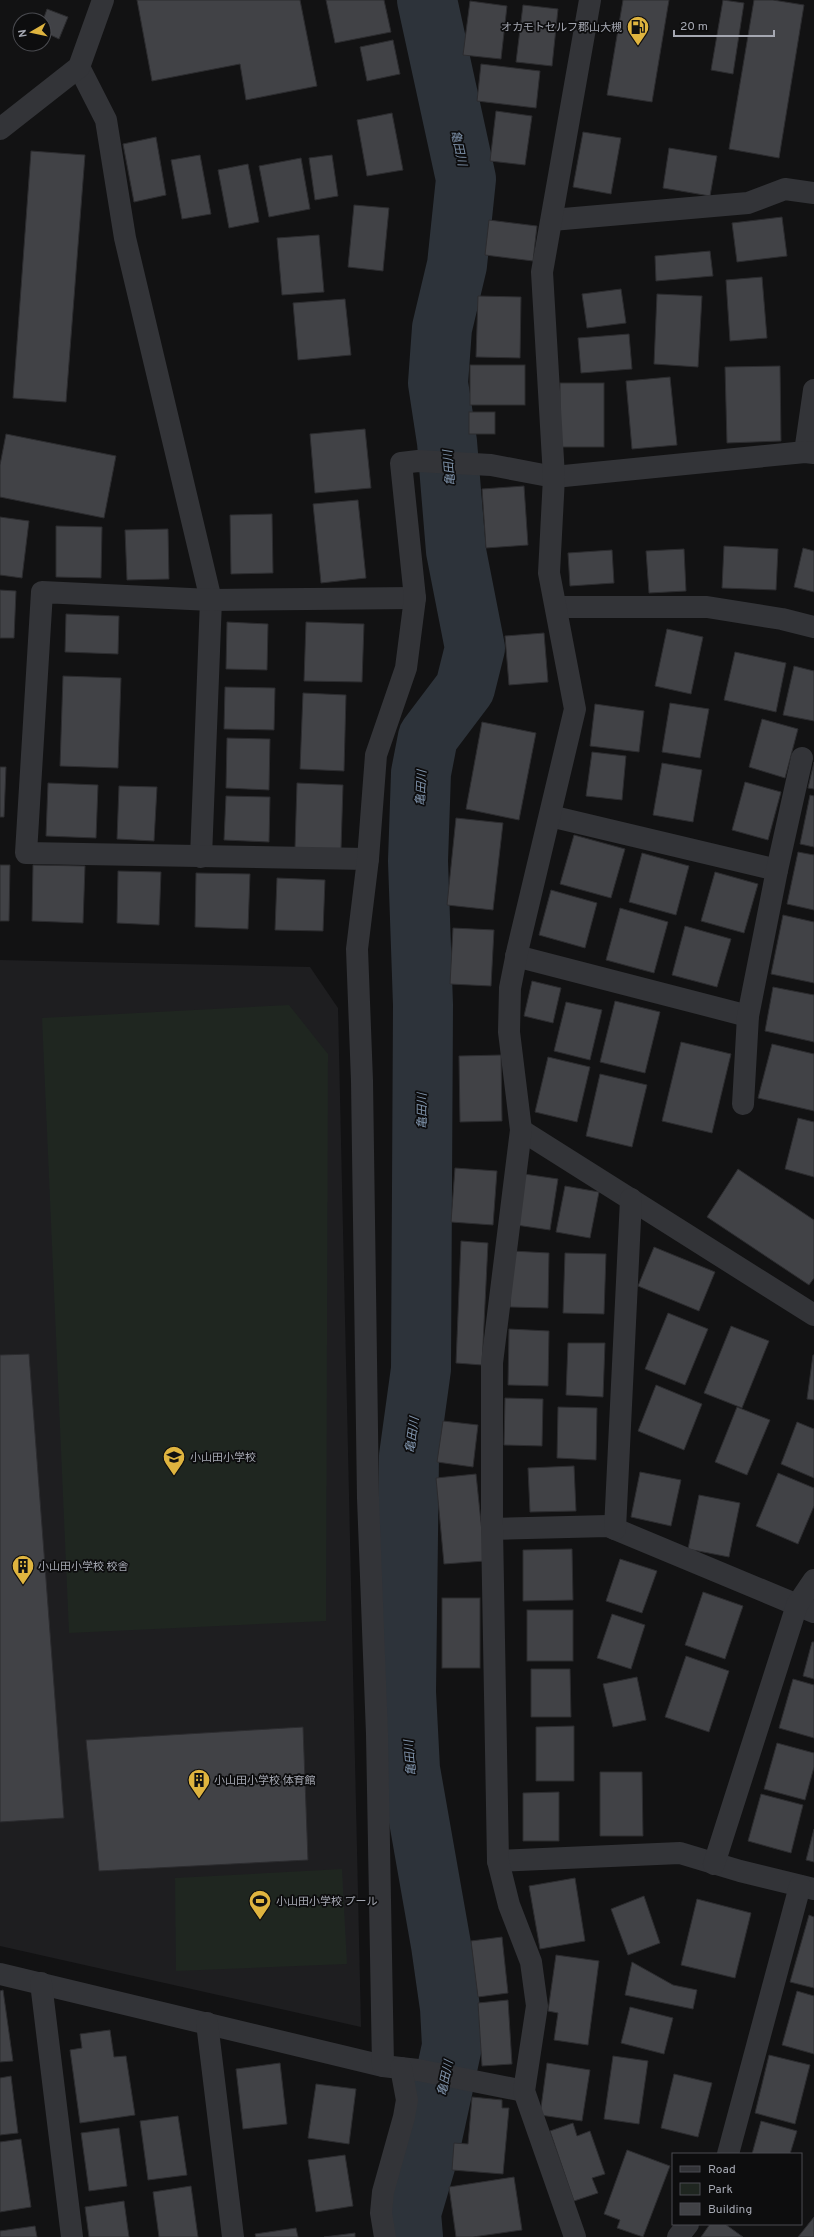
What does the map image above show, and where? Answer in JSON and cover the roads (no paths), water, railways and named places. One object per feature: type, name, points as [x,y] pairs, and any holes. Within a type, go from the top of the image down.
[{"type":"street","points":[[0,129],[79,67],[103,0]]},
{"type":"street","points":[[575,2237],[524,2091],[537,2006],[531,1962],[509,1905],[498,1861],[492,1529],[492,1363],[521,1130],[509,1032],[510,988],[516,956],[575,709],[549,573],[554,477],[542,272],[590,0]]},
{"type":"street","points":[[79,67],[106,120],[125,238],[211,600],[201,857]]},
{"type":"street","points":[[552,220],[748,203],[785,189],[814,193]]},
{"type":"street","points":[[385,2237],[381,2213],[384,2192],[404,2117],[407,2100],[401,2068],[377,1734],[368,1498],[362,1081],[357,949],[368,859],[376,755],[406,668],[415,598],[401,463],[418,461],[469,463],[554,477],[810,453],[814,390]]},
{"type":"street","points":[[368,859],[26,853],[42,592],[211,600],[415,598]]},
{"type":"street","points":[[556,608],[707,607],[814,626]]},
{"type":"street","points":[[742,1104],[748,1016],[776,870],[802,758]]},
{"type":"street","points":[[550,816],[776,870]]},
{"type":"street","points":[[516,956],[748,1016]]},
{"type":"street","points":[[521,1130],[814,1315]]},
{"type":"street","points":[[615,1529],[631,1199]]},
{"type":"street","points":[[492,1529],[608,1526],[805,1609]]},
{"type":"street","points":[[714,1864],[814,1580]]},
{"type":"street","points":[[498,1861],[680,1853],[714,1864],[807,1888],[728,2153]]},
{"type":"street","points":[[0,1974],[207,2024],[401,2068],[470,2079],[524,2091]]},
{"type":"street","points":[[41,1983],[72,2237]]},
{"type":"street","points":[[207,2024],[233,2237]]},
{"type":"street","points":[[678,2237],[687,2225]]},
{"type":"waterway","name":"亀田川","points":[[413,2237],[411,2213],[429,2152],[452,2046],[450,2008],[441,1945],[410,1769],[406,1692],[409,1456],[421,1369],[423,1005],[418,861],[421,773],[428,737],[465,688],[475,648],[456,551],[447,442],[438,383],[442,328],[457,265],[466,179],[427,0]]},
{"type":"place","name":"オカモトセルフ郡山大槻","points":[[638,46]]},
{"type":"place","name":"小山田小学校","points":[[174,1476]]},
{"type":"place","name":"小山田小学校 校舎","points":[[23,1586]]},
{"type":"place","name":"小山田小学校 体育館","points":[[199,1800]]},
{"type":"place","name":"小山田小学校 プール","points":[[260,1920]]}]
